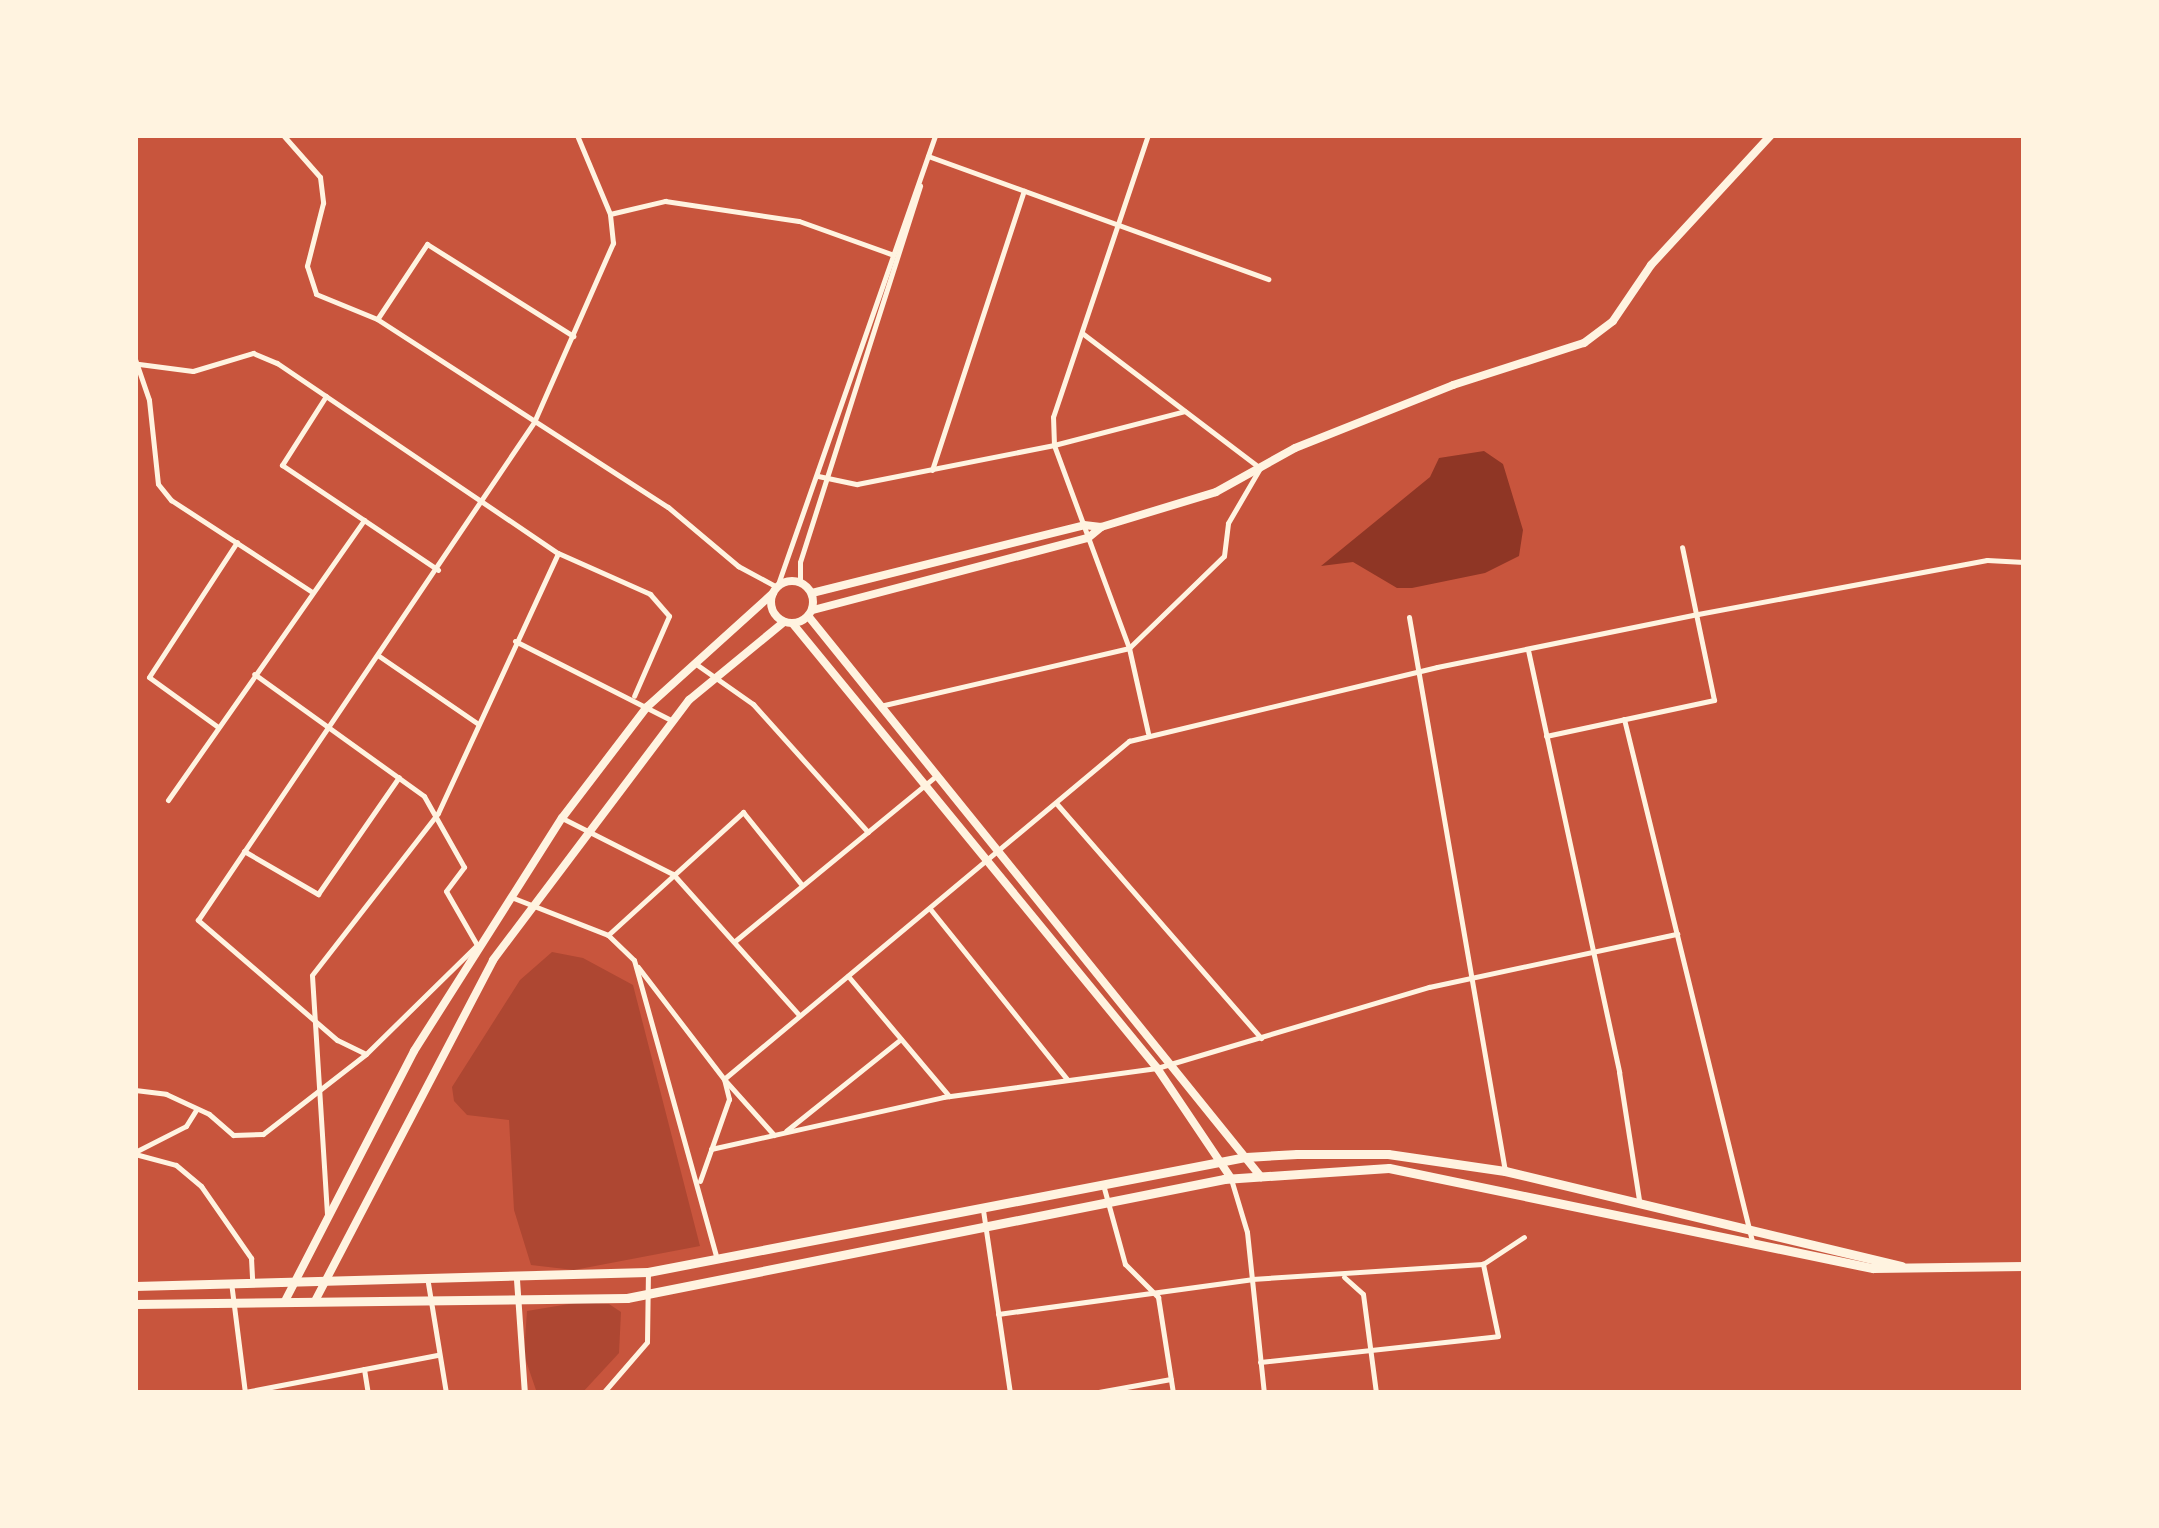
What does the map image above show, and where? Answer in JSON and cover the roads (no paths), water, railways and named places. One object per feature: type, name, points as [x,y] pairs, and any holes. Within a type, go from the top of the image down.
[{"type":"highway","points":[[135,1286],[296,1279],[428,1283],[648,1272],[1104,1188],[1246,1157],[1388,1154],[1505,1172],[1638,1200],[1914,1270]]},
{"type":"highway","points":[[135,1304],[648,1294],[1231,1178],[1388,1168],[1873,1268],[2024,1266]]},
{"type":"main road","points":[[314,1301],[493,960],[673,721],[716,678],[789,623],[811,613],[1088,538],[1101,527],[1216,492],[1260,468],[1453,385],[1584,343],[1613,320],[1651,265],[1770,135]]},
{"type":"main road","points":[[812,593],[932,566],[1084,524],[1101,527]]},
{"type":"main road","points":[[1036,538],[1041,552]]},
{"type":"main road","points":[[1001,547],[1006,561]]},
{"type":"main road","points":[[932,566],[934,578]]},
{"type":"main road","points":[[285,1301],[328,1214],[477,944],[562,818],[647,706],[692,662],[775,590],[800,582],[812,593]]},
{"type":"main road","points":[[775,590],[772,610],[789,623],[1157,1068],[1231,1178]]},
{"type":"main road","points":[[812,593],[811,613],[877,707],[1261,1176]]},
{"type":"street","points":[[283,135],[320,177],[323,202],[307,266],[316,294],[377,319],[668,507],[738,566],[775,590],[935,135]]},
{"type":"street","points":[[366,1054],[316,1022],[198,920],[325,726],[379,656],[484,502],[534,422],[612,243],[610,214],[578,135]]},
{"type":"street","points":[[1148,135],[1054,417],[1054,446],[1129,648],[1148,733]]},
{"type":"street","points":[[928,156],[1120,222],[1268,279]]},
{"type":"street","points":[[800,582],[800,562],[917,208],[921,178]]},
{"type":"street","points":[[932,470],[1024,192]]},
{"type":"street","points":[[610,214],[665,201],[798,220],[891,254]]},
{"type":"street","points":[[377,319],[427,244],[573,336]]},
{"type":"street","points":[[877,707],[1129,648],[1224,556],[1228,523],[1260,468],[1082,332]]},
{"type":"street","points":[[312,592],[171,500],[158,484],[137,362],[193,371],[252,353],[326,396],[558,553],[650,594],[668,616],[634,696]]},
{"type":"street","points":[[326,396],[282,465],[438,570]]},
{"type":"street","points":[[816,476],[857,484],[1054,446],[1185,411]]},
{"type":"street","points":[[168,800],[364,520]]},
{"type":"street","points":[[218,726],[149,677],[237,542]]},
{"type":"street","points":[[1546,736],[1714,700],[1682,547]]},
{"type":"street","points":[[328,1214],[312,975],[438,813],[558,553]]},
{"type":"street","points":[[724,1078],[988,863],[1056,802],[1148,733],[1698,614],[1972,562],[2024,562]]},
{"type":"street","points":[[1409,616],[1505,1172]]},
{"type":"street","points":[[515,641],[634,696],[673,721]]},
{"type":"street","points":[[1528,650],[1642,1189],[1638,1200]]},
{"type":"street","points":[[379,656],[477,723]]},
{"type":"street","points":[[692,662],[752,704],[868,832]]},
{"type":"street","points":[[135,1090],[166,1094],[233,1136],[250,1138],[366,1054],[477,944],[446,891],[464,867],[438,813],[400,776],[254,674]]},
{"type":"street","points":[[1624,719],[1752,1241]]},
{"type":"street","points":[[244,851],[318,894],[400,776]]},
{"type":"street","points":[[735,941],[935,778]]},
{"type":"street","points":[[1056,802],[1261,1038]]},
{"type":"street","points":[[608,936],[743,812],[802,885]]},
{"type":"street","points":[[562,818],[674,874],[798,1014]]},
{"type":"street","points":[[511,897],[608,936],[634,960],[724,1078],[774,1135]]},
{"type":"street","points":[[931,910],[1068,1079]]},
{"type":"street","points":[[710,1149],[949,1096],[1157,1068],[1472,978],[1677,934]]},
{"type":"street","points":[[634,960],[717,1258]]},
{"type":"street","points":[[848,976],[949,1096]]},
{"type":"street","points":[[785,1132],[900,1039]]},
{"type":"street","points":[[699,1183],[728,1098],[724,1078]]},
{"type":"street","points":[[135,1153],[186,1126],[196,1110]]},
{"type":"street","points":[[135,1153],[176,1164],[202,1186],[251,1258],[252,1280]]},
{"type":"street","points":[[1231,1178],[1252,1279],[1264,1393]]},
{"type":"street","points":[[1104,1188],[1125,1264],[1158,1296],[1173,1393]]},
{"type":"street","points":[[983,1210],[1010,1393]]},
{"type":"street","points":[[998,1314],[1158,1296],[1252,1279],[1483,1264],[1524,1237]]},
{"type":"street","points":[[1260,1362],[1498,1336],[1483,1264]]},
{"type":"street","points":[[602,1393],[647,1342],[648,1272]]},
{"type":"street","points":[[1341,1275],[1363,1294],[1376,1393]]},
{"type":"street","points":[[517,1280],[525,1393]]},
{"type":"street","points":[[230,1282],[245,1393],[438,1355]]},
{"type":"street","points":[[428,1283],[446,1393]]},
{"type":"street","points":[[364,1369],[368,1393]]},
{"type":"street","points":[[1093,1393],[1171,1379]]}]
